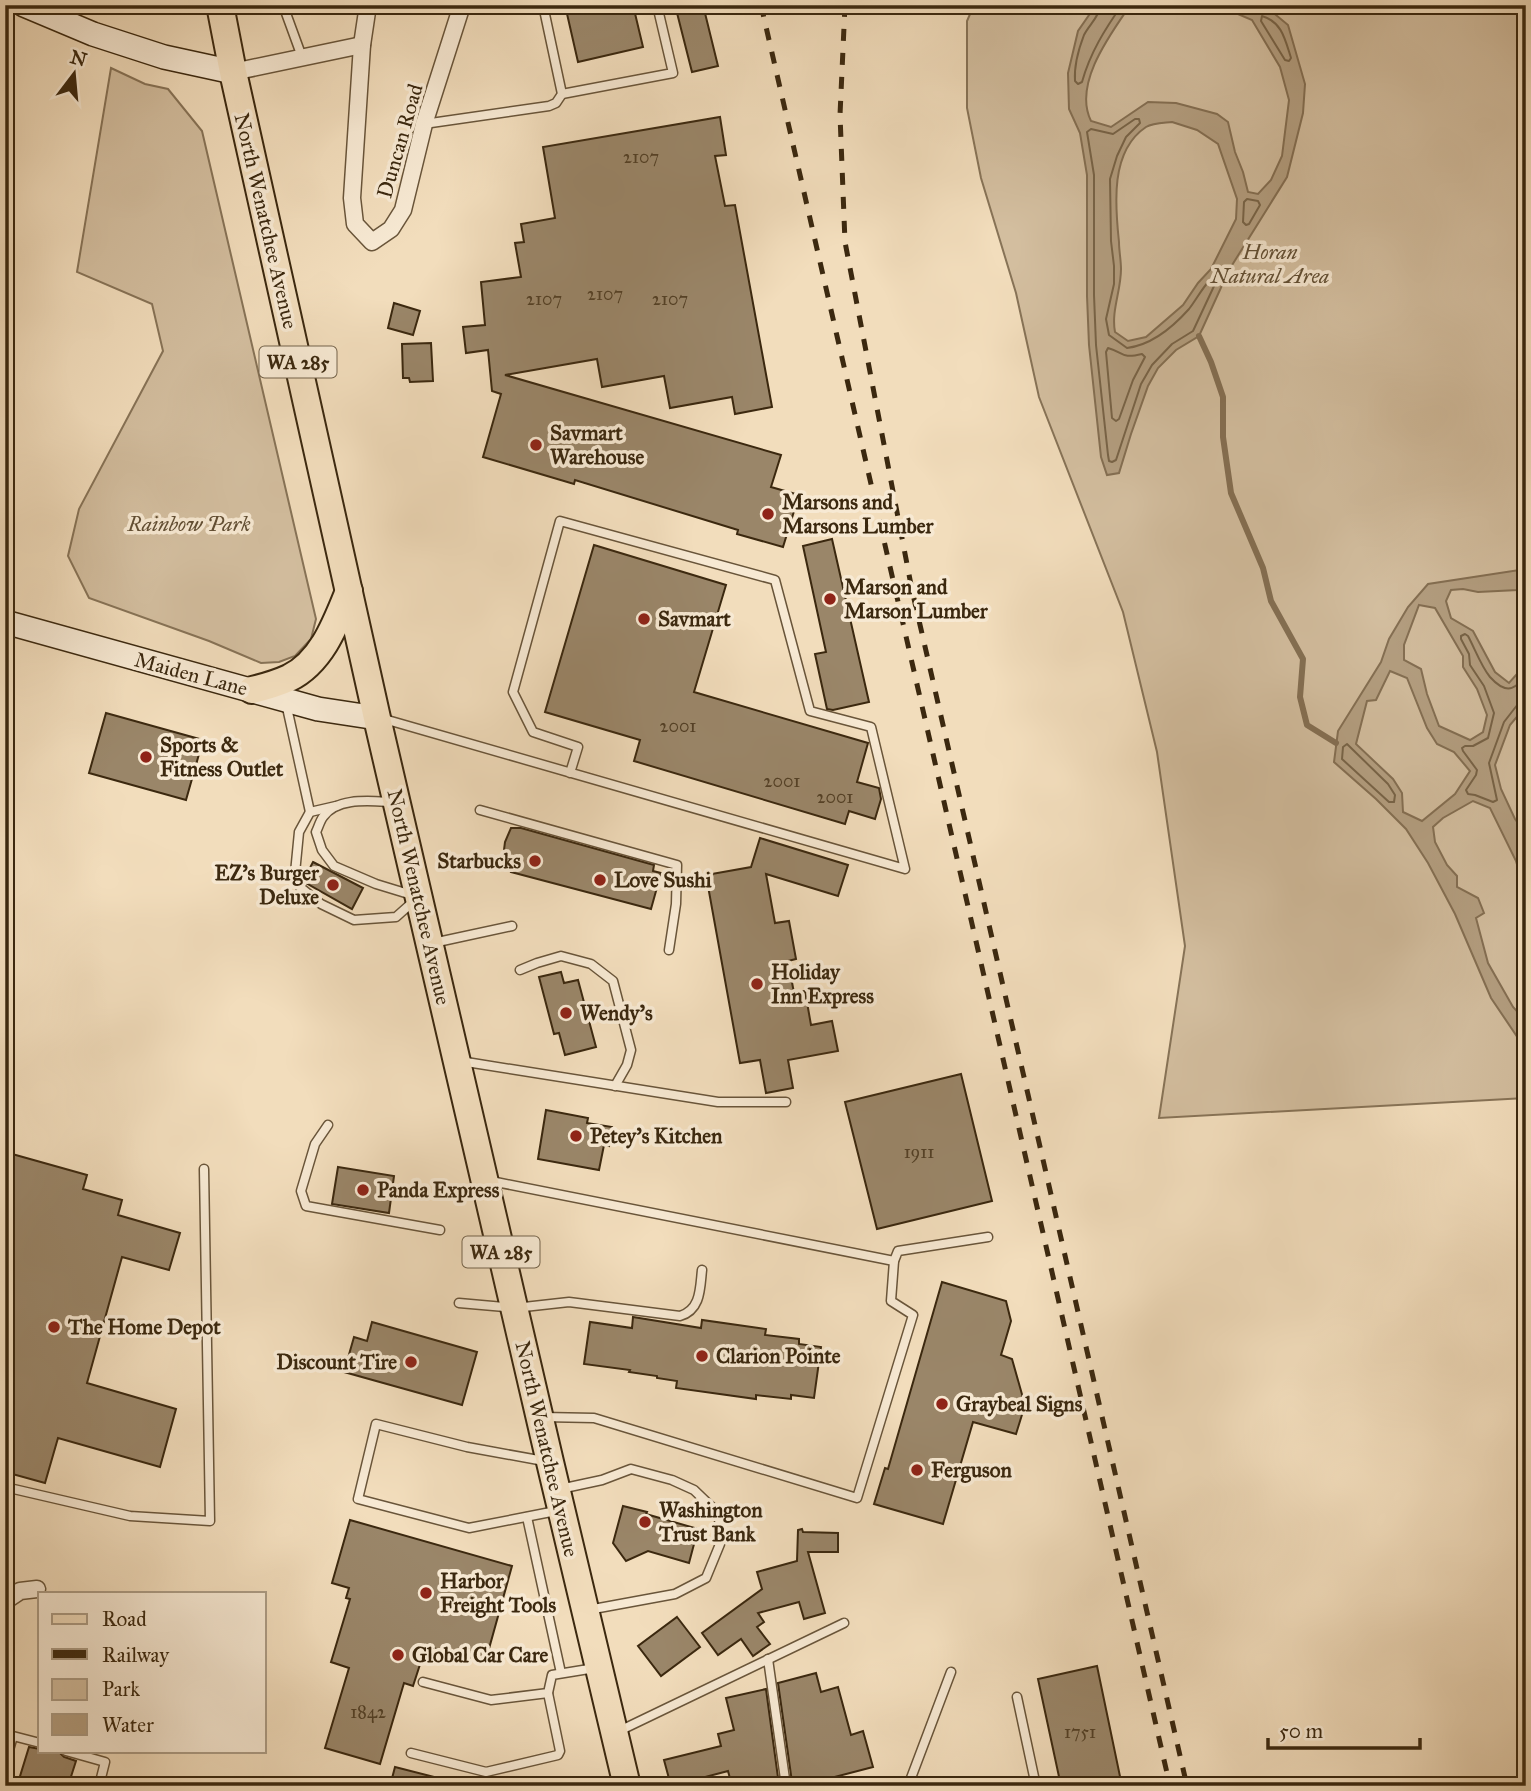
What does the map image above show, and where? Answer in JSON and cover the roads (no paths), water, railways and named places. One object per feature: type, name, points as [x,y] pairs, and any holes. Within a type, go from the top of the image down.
[{"type":"main road","points":[[24,5],[93,34],[164,57],[233,72]]},
{"type":"main road","name":"North Wenatchee Avenue","points":[[220,5],[377,718],[627,1786]]},
{"type":"main road","points":[[252,691],[292,676],[305,666],[333,630],[349,592]]},
{"type":"main road","name":"Maiden Lane","points":[[5,622],[318,709],[377,718]]},
{"type":"street","name":"Duncan Road","points":[[368,5],[362,45],[352,198],[355,224],[372,242],[391,229],[403,210],[424,124],[461,5]]},
{"type":"street","points":[[233,72],[362,45]]},
{"type":"street","points":[[5,1601],[20,1591],[37,1589]]},
{"type":"lane","points":[[283,5],[302,57]]},
{"type":"lane","points":[[543,5],[562,94]]},
{"type":"lane","points":[[424,124],[550,106],[556,103],[562,94],[673,73],[657,5]]},
{"type":"lane","points":[[377,718],[905,869],[871,727],[810,711],[775,580],[560,521],[513,692],[533,732],[578,747],[570,773]]},
{"type":"lane","points":[[285,700],[310,812],[299,832],[295,873],[300,887],[321,904],[354,920],[396,917],[419,897]]},
{"type":"lane","points":[[310,812],[365,801],[397,802]]},
{"type":"lane","points":[[336,806],[323,816],[316,832],[322,850],[334,866],[376,884],[419,897]]},
{"type":"lane","points":[[480,810],[677,865],[676,904],[669,950]]},
{"type":"lane","points":[[430,943],[512,926]]},
{"type":"lane","points":[[520,970],[561,956],[591,964],[613,981],[631,1050],[627,1065],[615,1086]]},
{"type":"lane","points":[[457,1060],[718,1102],[786,1102]]},
{"type":"lane","points":[[328,1125],[315,1144],[301,1191],[306,1206],[440,1230]]},
{"type":"lane","points":[[5,1487],[130,1516],[210,1521],[204,1169]]},
{"type":"lane","points":[[485,1180],[894,1261]]},
{"type":"lane","points":[[540,1417],[594,1418],[857,1499],[913,1315],[891,1301],[894,1261],[898,1251],[988,1237]]},
{"type":"lane","points":[[459,1303],[514,1308],[569,1301],[681,1316],[688,1314],[697,1304],[702,1270]]},
{"type":"lane","points":[[550,1462],[467,1447],[376,1424],[358,1499],[469,1528],[527,1517],[602,1480],[631,1469],[672,1480],[694,1490],[719,1514],[720,1544],[706,1578],[675,1594],[586,1611]]},
{"type":"lane","points":[[527,1517],[561,1673]]},
{"type":"lane","points":[[615,1733],[844,1623]]},
{"type":"lane","points":[[768,1659],[786,1786]]},
{"type":"lane","points":[[411,1753],[486,1772],[558,1755],[560,1751],[548,1693],[552,1675],[599,1667]]},
{"type":"lane","points":[[908,1786],[951,1672]]},
{"type":"lane","points":[[423,1682],[491,1700],[548,1693]]},
{"type":"lane","points":[[1017,1697],[1036,1786]]},
{"type":"lane","points":[[5,1764],[13,1736],[38,1742]]},
{"type":"lane","points":[[70,1752],[105,1762],[99,1786]]},
{"type":"water","points":[[1096,5],[1133,5],[1103,46],[1090,77],[1087,107],[1091,121],[1111,127],[1148,102],[1176,103],[1217,114],[1228,122],[1248,192],[1258,194],[1271,180],[1282,156],[1289,100],[1280,67],[1252,20],[1217,5],[1264,5],[1288,25],[1305,84],[1303,113],[1287,177],[1229,270],[1199,336],[1176,350],[1158,368],[1148,386],[1119,473],[1107,475],[1101,457],[1089,345],[1087,175],[1080,133],[1069,109],[1068,73],[1078,31]],"holes":[[[1172,122],[1197,130],[1218,144],[1237,199],[1236,219],[1211,269],[1183,305],[1146,337],[1128,341],[1115,332],[1114,324],[1121,269],[1116,212],[1121,164],[1134,137],[1146,127]]]},
{"type":"water","points":[[1526,569],[1526,584],[1518,590],[1451,590],[1446,601],[1451,618],[1473,631],[1495,672],[1509,683],[1517,674],[1526,642],[1526,706],[1510,725],[1495,765],[1501,789],[1515,819],[1526,834],[1526,896],[1516,861],[1490,808],[1473,801],[1433,827],[1435,842],[1447,865],[1457,876],[1457,887],[1478,898],[1484,913],[1476,918],[1488,963],[1513,1007],[1526,1021],[1526,1042],[1520,1041],[1491,998],[1455,914],[1406,829],[1334,762],[1338,731],[1381,662],[1389,639],[1408,607],[1428,584]],"holes":[[[1419,605],[1435,608],[1463,656],[1463,667],[1477,689],[1487,715],[1483,732],[1470,740],[1439,726],[1421,669],[1404,660],[1404,645]],[[1390,671],[1407,678],[1427,728],[1437,744],[1454,752],[1470,771],[1455,794],[1422,821],[1403,812],[1402,793],[1393,779],[1356,744],[1367,701],[1376,700]]]},
{"type":"waterway","points":[[1199,336],[1223,397],[1223,437],[1231,493],[1263,568],[1271,601],[1303,659],[1300,697],[1307,725],[1336,743]]},
{"type":"railway","points":[[761,5],[1170,1786]]},
{"type":"railway","points":[[845,5],[840,115],[845,242],[912,590],[1187,1786]]},
{"type":"place","name":"Savmart Warehouse","points":[[536,445]]},
{"type":"place","name":"Marsons and Marsons Lumber","points":[[768,514]]},
{"type":"place","name":"Marson and Marson Lumber","points":[[830,599]]},
{"type":"place","name":"Savmart","points":[[644,619]]},
{"type":"place","name":"Sports & Fitness Outlet","points":[[146,757]]},
{"type":"place","name":"Starbucks","points":[[535,861]]},
{"type":"place","name":"Love Sushi","points":[[600,880]]},
{"type":"place","name":"EZ's Burger Deluxe","points":[[333,885]]},
{"type":"place","name":"Holiday Inn Express","points":[[757,984]]},
{"type":"place","name":"Wendy's","points":[[566,1013]]},
{"type":"place","name":"Petey's Kitchen","points":[[576,1136]]},
{"type":"place","name":"Panda Express","points":[[363,1190]]},
{"type":"place","name":"The Home Depot","points":[[54,1327]]},
{"type":"place","name":"Clarion Pointe","points":[[702,1356]]},
{"type":"place","name":"Discount Tire","points":[[411,1362]]},
{"type":"place","name":"Graybeal Signs","points":[[942,1404]]},
{"type":"place","name":"Ferguson","points":[[917,1470]]},
{"type":"place","name":"Washington Trust Bank","points":[[645,1522]]},
{"type":"place","name":"Harbor Freight Tools","points":[[426,1593]]},
{"type":"place","name":"Global Car Care","points":[[398,1655]]},
{"type":"park label","name":"Horan Natural Area","points":[[1270,264]]},
{"type":"park label","name":"Rainbow Park","points":[[189,524]]}]
